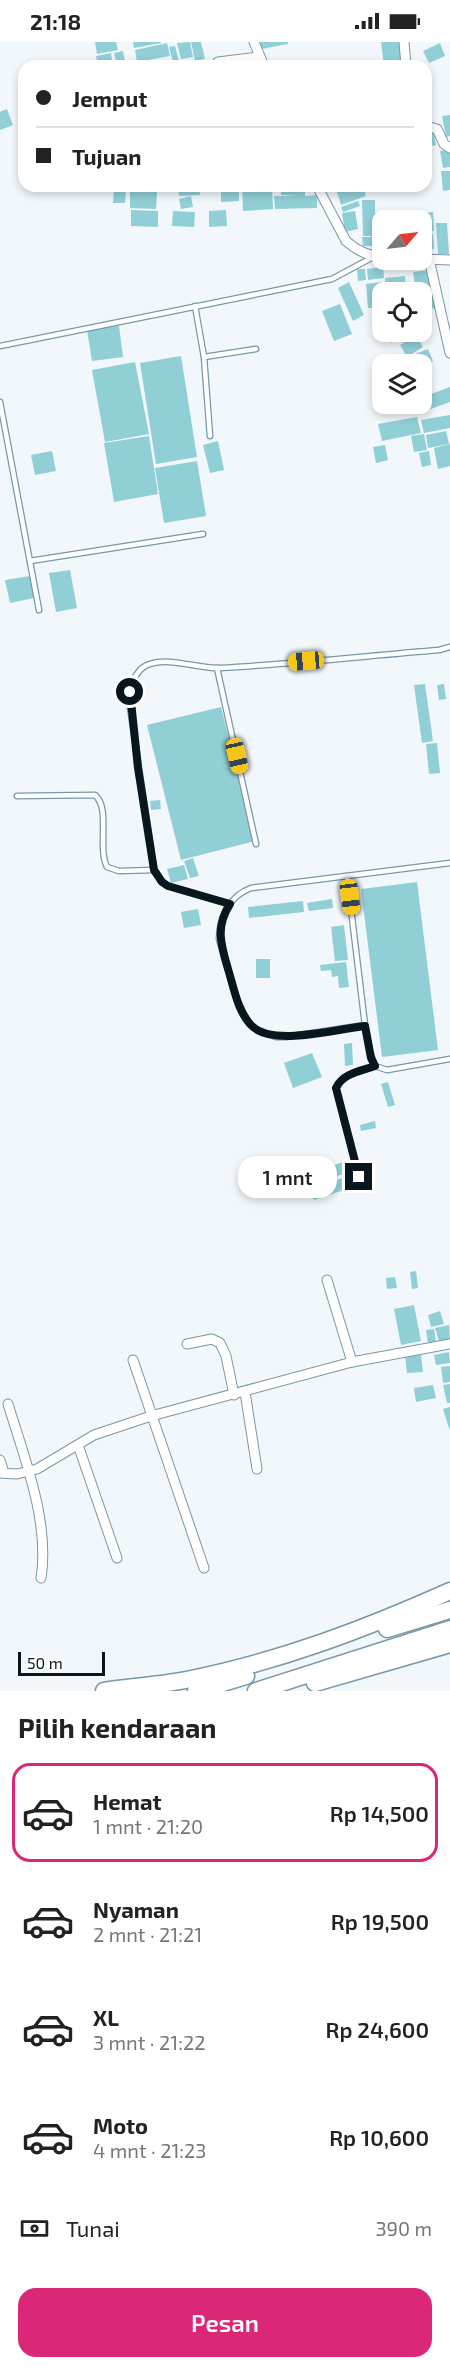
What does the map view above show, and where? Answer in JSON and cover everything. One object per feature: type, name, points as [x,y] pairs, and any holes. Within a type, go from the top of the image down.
[{"type":"highway","points":[[104,1691],[186,1680],[272,1659],[328,1641],[450,1591]]},
{"type":"highway","points":[[196,1691],[301,1659],[401,1624],[450,1611]]},
{"type":"highway","points":[[256,1691],[450,1629]]},
{"type":"highway","points":[[288,1691],[450,1644]]},
{"type":"street","points":[[254,42],[261,60]]},
{"type":"street","points":[[405,60],[404,45],[413,42]]},
{"type":"street","points":[[432,128],[437,129],[444,144],[450,148]]},
{"type":"street","points":[[320,192],[346,241],[353,247],[372,254]]},
{"type":"street","points":[[432,259],[450,260]]},
{"type":"street","points":[[428,270],[450,353]]},
{"type":"street","points":[[327,1280],[352,1362]]},
{"type":"street","points":[[187,1344],[212,1339],[220,1343],[226,1356],[234,1395]]},
{"type":"street","points":[[0,1460],[2,1473],[29,1472],[51,1463],[106,1430],[151,1416],[352,1362],[450,1344]]},
{"type":"street","points":[[133,1360],[204,1568]]},
{"type":"street","points":[[245,1392],[257,1469]]},
{"type":"street","points":[[8,1404],[29,1472],[44,1552],[41,1578]]},
{"type":"street","points":[[78,1445],[117,1558]]},
{"type":"lane","points":[[0,346],[332,279],[372,260]]},
{"type":"lane","points":[[195,306],[204,357],[210,436]]},
{"type":"lane","points":[[204,357],[256,349]]},
{"type":"lane","points":[[0,402],[39,610]]},
{"type":"lane","points":[[30,561],[203,534]]},
{"type":"lane","points":[[230,904],[168,886],[162,882],[154,870],[129,700],[132,684],[139,671],[151,664],[173,663],[217,668],[439,650],[450,647]]},
{"type":"lane","points":[[217,668],[256,844]]},
{"type":"lane","points":[[17,796],[95,795],[102,804],[103,852],[107,867],[119,871],[154,870]]},
{"type":"lane","points":[[365,1026],[286,1037],[266,1035],[254,1028],[239,1006],[219,939],[222,920],[230,904],[240,893],[251,888],[450,863]]},
{"type":"lane","points":[[347,876],[365,1026],[371,1058],[375,1066],[384,1070],[450,1059]]},
{"type":"lane","points":[[359,1177],[336,1088],[346,1076],[375,1066]]},
{"type":"building","points":[[95,42],[116,42],[118,50],[97,54]]},
{"type":"building","points":[[133,42],[161,42],[161,43],[134,48]]},
{"type":"building","points":[[190,42],[193,57],[181,59],[177,43]]},
{"type":"building","points":[[191,42],[201,42],[205,59],[195,60]]},
{"type":"building","points":[[259,42],[288,42],[288,44],[261,49]]},
{"type":"building","points":[[381,42],[401,42],[403,60],[383,60]]},
{"type":"building","points":[[167,43],[170,56],[137,60],[135,50]]},
{"type":"building","points":[[440,43],[445,56],[432,62],[428,60],[423,51]]},
{"type":"building","points":[[175,46],[179,60],[172,60],[169,47]]},
{"type":"building","points":[[123,51],[125,60],[116,60],[114,53]]},
{"type":"building","points":[[111,53],[112,60],[97,60],[96,56]]},
{"type":"building","points":[[7,109],[13,125],[0,130],[0,112]]},
{"type":"building","points":[[450,115],[450,136],[446,137],[442,116]]},
{"type":"building","points":[[432,128],[436,145],[432,146]]},
{"type":"building","points":[[450,149],[450,167],[443,168],[440,151]]},
{"type":"building","points":[[441,171],[450,171],[450,190],[443,191]]},
{"type":"building","points":[[114,192],[126,192],[125,203],[113,203]]},
{"type":"building","points":[[130,192],[157,192],[156,209],[130,208]]},
{"type":"building","points":[[179,192],[200,192],[200,195],[179,196]]},
{"type":"building","points":[[221,192],[239,192],[239,201],[221,202]]},
{"type":"building","points":[[242,192],[272,192],[273,209],[243,211]]},
{"type":"building","points":[[281,192],[305,192],[305,196],[317,195],[317,208],[275,209],[274,196],[300,196],[281,195]]},
{"type":"building","points":[[337,192],[365,192],[366,196],[341,205]]},
{"type":"building","points":[[191,196],[193,207],[181,209],[179,199]]},
{"type":"building","points":[[362,200],[375,200],[375,210],[372,210],[372,236],[363,236]]},
{"type":"building","points":[[358,201],[360,206],[343,212],[341,207]]},
{"type":"building","points":[[131,210],[158,211],[158,227],[131,226]]},
{"type":"building","points":[[226,210],[227,226],[209,227],[209,211]]},
{"type":"building","points":[[173,211],[195,212],[194,227],[172,226]]},
{"type":"building","points":[[355,211],[358,229],[345,232],[342,213]]},
{"type":"building","points":[[433,212],[434,231],[432,231]]},
{"type":"building","points":[[436,223],[447,223],[449,254],[438,254]]},
{"type":"building","points":[[432,234],[434,249],[432,249]]},
{"type":"building","points":[[362,237],[372,237],[372,246],[363,246]]},
{"type":"building","points":[[357,269],[365,269],[366,280],[358,281]]},
{"type":"building","points":[[367,269],[383,270],[384,278],[368,280]]},
{"type":"building","points":[[430,270],[432,282],[414,282],[413,272]]},
{"type":"building","points":[[405,276],[405,282],[385,282],[385,278]]},
{"type":"building","points":[[349,282],[364,315],[353,321],[338,288]]},
{"type":"building","points":[[372,283],[372,308],[368,308],[366,284]]},
{"type":"building","points":[[432,283],[436,308],[432,309]]},
{"type":"building","points":[[340,304],[352,334],[334,341],[322,311]]},
{"type":"building","points":[[119,326],[123,357],[92,361],[87,330]]},
{"type":"building","points":[[405,342],[420,342],[423,347],[412,354],[405,354],[400,345]]},
{"type":"building","points":[[428,349],[430,354],[415,354]]},
{"type":"building","points":[[181,356],[197,457],[156,464],[140,363]]},
{"type":"building","points":[[135,362],[149,434],[105,442],[92,370]]},
{"type":"building","points":[[450,387],[450,402],[432,409],[432,394]]},
{"type":"building","points":[[450,415],[450,428],[424,433],[421,420]]},
{"type":"building","points":[[417,417],[421,433],[382,441],[378,424]]},
{"type":"building","points":[[446,431],[449,444],[428,448],[426,435]]},
{"type":"building","points":[[424,434],[427,450],[414,452],[411,436]]},
{"type":"building","points":[[149,436],[158,494],[114,502],[104,443]]},
{"type":"building","points":[[218,441],[224,470],[210,473],[203,445]]},
{"type":"building","points":[[450,444],[450,466],[438,469],[434,448]]},
{"type":"building","points":[[385,445],[388,460],[376,463],[373,447]]},
{"type":"building","points":[[52,451],[56,471],[35,475],[31,455]]},
{"type":"building","points":[[429,451],[431,465],[422,467],[419,453]]},
{"type":"building","points":[[197,461],[206,516],[164,523],[155,468]]},
{"type":"building","points":[[70,570],[77,608],[56,612],[49,573]]},
{"type":"building","points":[[30,576],[34,598],[10,603],[5,580]]},
{"type":"building","points":[[425,684],[433,741],[422,743],[414,685]]},
{"type":"building","points":[[444,684],[446,699],[439,700],[437,685]]},
{"type":"building","points":[[221,707],[255,841],[181,860],[147,725]]},
{"type":"building","points":[[437,743],[440,773],[429,774],[426,744]]},
{"type":"building","points":[[160,800],[161,809],[151,810],[150,801]]},
{"type":"building","points":[[193,858],[199,876],[190,878],[184,861]]},
{"type":"building","points":[[184,865],[188,879],[171,883],[167,869]]},
{"type":"building","points":[[417,882],[438,1050],[382,1057],[361,889]]},
{"type":"building","points":[[332,899],[333,908],[309,911],[307,903]]},
{"type":"building","points":[[303,901],[304,912],[249,918],[248,907]]},
{"type":"building","points":[[198,909],[201,925],[184,928],[181,912]]},
{"type":"building","points":[[344,925],[348,960],[335,961],[331,927]]},
{"type":"building","points":[[256,959],[270,959],[270,978],[256,978]]},
{"type":"building","points":[[346,962],[349,987],[339,988],[338,976],[332,977],[331,970],[321,971],[320,965]]},
{"type":"building","points":[[352,1043],[353,1065],[345,1066],[344,1044]]},
{"type":"building","points":[[312,1053],[322,1077],[293,1088],[284,1063]]},
{"type":"building","points":[[388,1082],[395,1105],[388,1107],[381,1084]]},
{"type":"building","points":[[375,1121],[376,1128],[361,1131],[360,1125]]},
{"type":"building","points":[[353,1159],[356,1170],[296,1189],[293,1178]]},
{"type":"building","points":[[349,1176],[353,1187],[314,1200],[310,1189]]},
{"type":"building","points":[[416,1271],[418,1288],[412,1289],[410,1272]]},
{"type":"building","points":[[395,1277],[397,1288],[387,1289],[386,1278]]},
{"type":"building","points":[[414,1305],[421,1341],[401,1345],[394,1309]]},
{"type":"building","points":[[440,1311],[444,1324],[431,1327],[428,1315]]},
{"type":"building","points":[[449,1325],[450,1339],[439,1341],[435,1328]]},
{"type":"building","points":[[434,1329],[436,1342],[428,1343],[426,1330]]},
{"type":"building","points":[[449,1352],[450,1363],[436,1365],[434,1355]]},
{"type":"building","points":[[421,1355],[423,1372],[407,1373],[405,1356]]},
{"type":"building","points":[[450,1366],[450,1382],[443,1383],[441,1367]]},
{"type":"building","points":[[450,1384],[450,1403],[447,1403],[443,1385]]},
{"type":"building","points":[[433,1385],[436,1398],[416,1402],[414,1388]]},
{"type":"building","points":[[450,1407],[450,1431],[443,1409]]},
{"type":"route","points":[[130,692],[129,700],[150,859],[159,879],[168,886],[230,904],[219,928],[219,939],[244,1016],[258,1031],[276,1037],[365,1026],[371,1058],[375,1066],[346,1076],[336,1088],[359,1177]]}]
